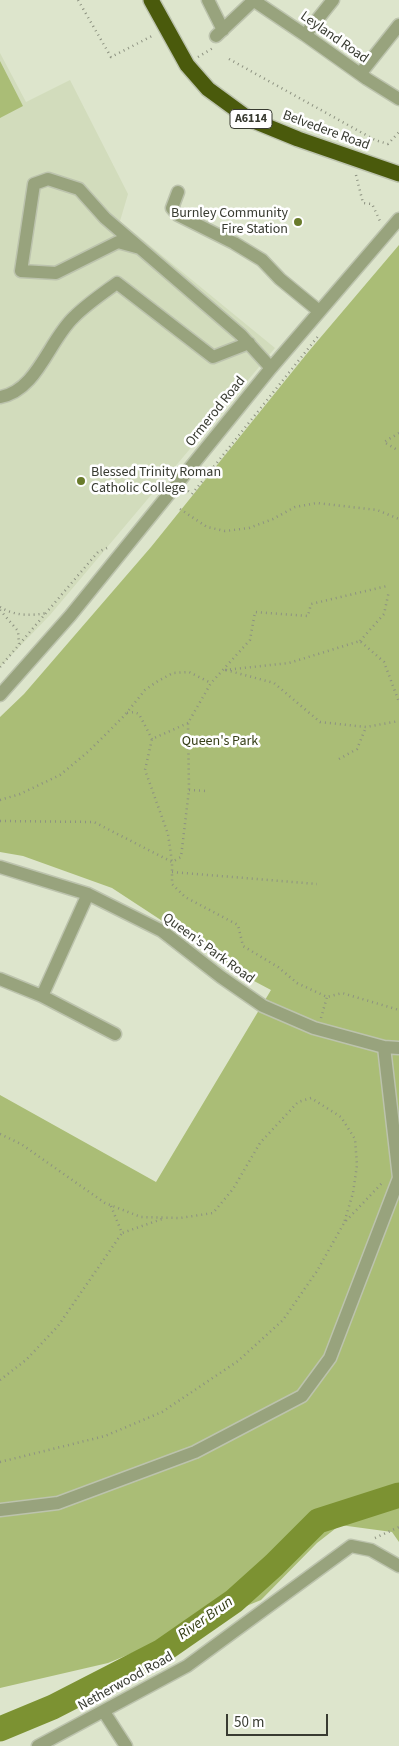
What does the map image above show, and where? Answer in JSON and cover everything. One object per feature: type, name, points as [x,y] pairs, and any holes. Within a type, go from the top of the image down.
[{"type":"highway","name":"Belvedere Road","points":[[151,0],[187,65],[208,89],[250,119],[298,139],[399,174]]},
{"type":"street","points":[[208,0],[220,33],[253,0]]},
{"type":"street","name":"Leyland Road","points":[[253,0],[399,99]]},
{"type":"street","points":[[305,35],[333,0]]},
{"type":"street","points":[[360,74],[399,25]]},
{"type":"street","points":[[140,248],[118,242],[56,272],[22,271],[34,184],[48,180],[79,190],[105,218],[140,248],[249,343],[271,368]]},
{"type":"street","points":[[178,192],[172,208],[178,215],[234,243],[262,260],[280,280],[318,312]]},
{"type":"street","name":"Ormerod Road","points":[[0,695],[70,616],[271,368],[399,219]]},
{"type":"street","points":[[0,397],[8,396],[32,379],[52,346],[73,317],[116,283],[213,357],[249,343]]},
{"type":"street","name":"Queen's Park Road","points":[[0,867],[88,894],[162,931],[221,977],[263,1006],[318,1030],[384,1047],[399,1048]]},
{"type":"street","points":[[42,996],[88,894]]},
{"type":"street","points":[[0,979],[42,996],[114,1034]]},
{"type":"street","points":[[0,1510],[58,1503],[195,1452],[302,1396],[330,1358],[399,1178],[384,1047]]},
{"type":"street","name":"Netherwood Road","points":[[38,1746],[186,1666],[351,1546],[371,1550],[399,1566]]},
{"type":"street","points":[[104,1712],[126,1746]]},
{"type":"path","points":[[84,0],[79,1],[111,57],[166,29]]},
{"type":"path","points":[[187,65],[220,44],[220,33]]},
{"type":"path","points":[[229,59],[375,140],[388,144],[399,132]]},
{"type":"path","points":[[352,158],[363,203],[372,204],[386,234]]},
{"type":"path","points":[[399,433],[384,442],[399,451]]},
{"type":"path","points":[[180,509],[207,527],[225,531],[249,528],[273,519],[295,506],[316,503],[377,510],[399,519]]},
{"type":"path","points":[[172,862],[182,857],[189,790],[188,723],[212,683],[250,640],[255,612],[308,616],[311,604],[387,586]]},
{"type":"path","points":[[389,591],[384,614],[360,641],[289,663],[224,670],[274,683],[320,722],[366,727],[399,721]]},
{"type":"path","points":[[0,609],[10,613],[32,616],[48,612]]},
{"type":"path","points":[[0,609],[18,631],[19,644]]},
{"type":"path","points":[[360,641],[384,662],[399,702]]},
{"type":"path","points":[[0,800],[20,794],[60,775],[89,751],[126,713],[145,690],[173,673],[189,672],[212,683]]},
{"type":"path","points":[[126,713],[134,712],[139,714],[152,739],[145,770],[168,834],[172,862],[172,884],[185,897],[238,926],[244,946],[278,967],[297,983],[327,997],[342,993],[399,1010]]},
{"type":"path","points":[[152,739],[188,723]]},
{"type":"path","points":[[339,759],[357,749],[366,727]]},
{"type":"path","points":[[189,790],[207,791]]},
{"type":"path","points":[[0,821],[94,822],[172,862]]},
{"type":"path","points":[[172,872],[317,884]]},
{"type":"path","points":[[318,1030],[327,997]]},
{"type":"path","points":[[0,1134],[21,1144],[111,1205],[141,1217],[180,1218],[212,1213],[233,1189],[260,1143],[298,1102],[311,1098],[341,1116],[355,1139],[357,1165],[353,1193],[344,1223],[317,1271],[283,1320],[238,1361],[162,1412],[105,1436],[0,1462]]},
{"type":"path","points":[[344,1223],[382,1184],[397,1165]]},
{"type":"path","points":[[111,1205],[122,1233]]},
{"type":"path","points":[[0,1380],[26,1360],[58,1326],[122,1233],[166,1218]]},
{"type":"shaded area","name":"Blessed Trinity Roman Catholic College","points":[[0,53],[26,102],[70,80],[128,194],[120,221],[275,348],[50,615],[0,667]]},
{"type":"green space","points":[[0,61],[23,106],[0,118]]},
{"type":"green space","name":"Queen's Park","points":[[399,245],[399,1542],[392,1532],[340,1525],[317,1543],[261,1600],[108,1663],[0,1688],[0,1095],[156,1182],[271,990],[254,981],[112,888],[23,856],[0,852],[0,717],[24,694],[151,547],[309,351]]},
{"type":"waterway","name":"River Brun","points":[[0,1729],[53,1707],[162,1651],[234,1601],[274,1565],[318,1521],[399,1495]]},
{"type":"place","name":"Burnley Community Fire Station","points":[[298,222]]},
{"type":"place","name":"Blessed Trinity Roman Catholic College","points":[[81,481]]}]
